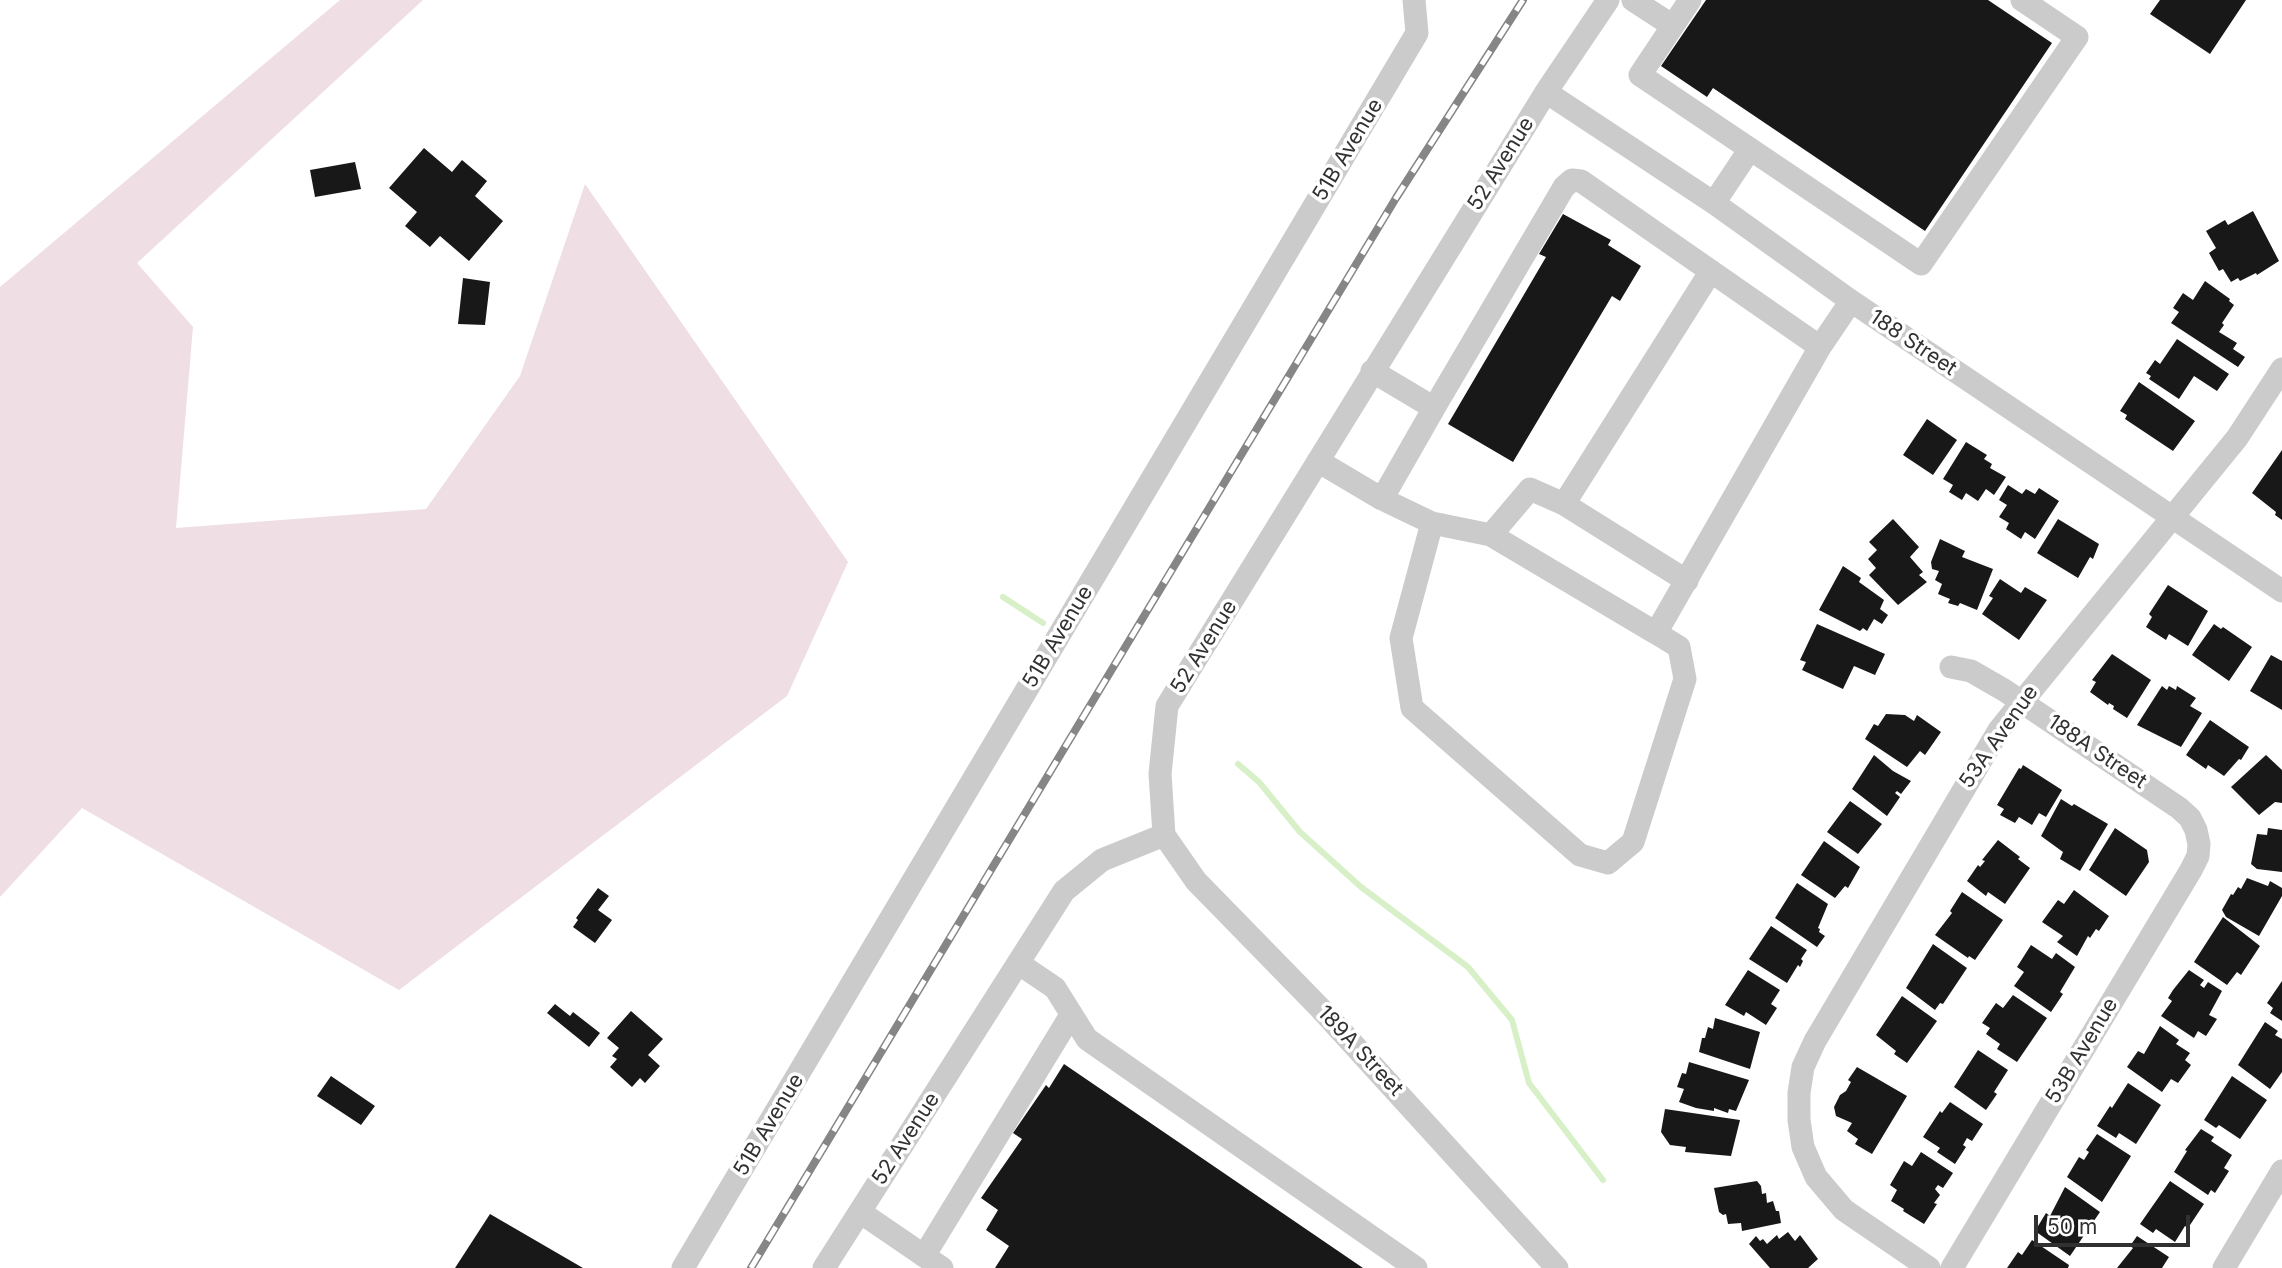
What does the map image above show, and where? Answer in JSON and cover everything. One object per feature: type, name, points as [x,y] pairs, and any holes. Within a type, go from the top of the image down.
[{"type":"street","name":"52 Avenue","points":[[824,1268],[1064,891],[1102,860],[1164,835],[1160,774],[1167,706],[1546,92],[1608,0]]},
{"type":"street","points":[[1633,0],[1673,26]]},
{"type":"street","points":[[1690,0],[1640,75],[1921,264],[2077,37],[2022,0]]},
{"type":"street","name":"51B Avenue","points":[[683,1268],[1417,33],[1414,1]]},
{"type":"street","name":"188 Street","points":[[1546,92],[1714,203],[1851,302],[2282,591]]},
{"type":"street","points":[[1714,203],[1750,149]]},
{"type":"street","points":[[1382,499],[1564,187],[1572,180],[1581,181],[1820,347]]},
{"type":"street","points":[[1564,504],[1711,271]]},
{"type":"street","points":[[1656,633],[1820,347],[1851,302]]},
{"type":"street","name":"53A Avenue","points":[[1929,1268],[1844,1210],[1816,1177],[1803,1147],[1799,1120],[1803,1067],[1815,1041],[1999,730],[2237,438],[2282,369]]},
{"type":"street","points":[[1372,371],[1434,408]]},
{"type":"street","points":[[1318,461],[1382,499],[1432,523],[1491,536],[1679,647],[1685,679],[1633,842],[1608,863],[1580,855],[1412,708],[1401,638],[1432,523]]},
{"type":"street","points":[[1491,536],[1530,489],[1564,504],[1687,581]]},
{"type":"street","name":"188A Street","points":[[1951,667],[1971,671],[2021,701],[2179,808],[2190,818],[2196,830]]},
{"type":"street","name":"53B Avenue","points":[[1952,1268],[2191,870],[2198,856],[2196,830]]},
{"type":"street","name":"189A Street","points":[[1164,835],[1196,881],[1320,1008],[1557,1268]]},
{"type":"street","points":[[1018,963],[1055,988],[1087,1039],[1416,1268]]},
{"type":"street","points":[[860,1212],[933,1262],[1071,1015]]},
{"type":"street","points":[[2224,1268],[2282,1171]]},
{"type":"shaded area","points":[[340,0],[423,0],[137,263],[193,327],[176,528],[426,509],[520,376],[585,184],[848,562],[787,696],[399,990],[82,808],[0,897],[0,287]]},
{"type":"building","points":[[1706,0],[1988,0],[2052,43],[1925,231],[1713,88],[1707,97],[1661,66]]},
{"type":"building","points":[[2160,0],[2246,0],[2210,54],[2150,14]]},
{"type":"building","points":[[424,148],[452,172],[462,160],[487,181],[475,196],[503,221],[469,261],[440,236],[430,247],[405,226],[417,212],[389,188]]},
{"type":"building","points":[[355,162],[361,189],[315,197],[310,170]]},
{"type":"building","points":[[2253,211],[2279,261],[2257,275],[2256,273],[2240,281],[2238,278],[2231,282],[2223,269],[2219,271],[2209,253],[2216,248],[2206,231],[2225,220],[2228,225]]},
{"type":"building","points":[[1563,214],[1611,240],[1608,245],[1641,266],[1620,301],[1612,296],[1513,462],[1448,424],[1546,257],[1539,254]]},
{"type":"building","points":[[463,278],[490,282],[485,325],[458,324]]},
{"type":"building","points":[[2205,281],[2234,305],[2219,332],[2237,343],[2233,349],[2245,357],[2238,367],[2171,323],[2179,312],[2173,308],[2183,293],[2193,300]]},
{"type":"building","points":[[2177,339],[2229,374],[2217,391],[2194,376],[2179,399],[2149,379],[2151,376],[2146,373],[2155,360],[2160,364]]},
{"type":"building","points":[[2139,382],[2195,421],[2173,451],[2125,419],[2127,415],[2120,411]]},
{"type":"building","points":[[1927,419],[1957,440],[1933,475],[1903,455]]},
{"type":"building","points":[[1966,442],[1987,455],[1984,459],[1992,464],[1990,468],[2006,477],[1994,495],[1986,489],[1978,501],[1966,493],[1962,500],[1949,492],[1953,485],[1943,479]]},
{"type":"building","points":[[2282,450],[2282,520],[2252,493]]},
{"type":"building","points":[[2008,485],[2022,494],[2026,489],[2035,494],[2039,488],[2059,501],[2035,539],[2025,532],[2021,539],[2006,529],[2009,523],[1999,517],[2007,505],[1999,500]]},
{"type":"building","points":[[1893,519],[1919,547],[1910,557],[1923,572],[1919,575],[1927,582],[1898,605],[1869,575],[1876,568],[1868,559],[1877,550],[1869,542]]},
{"type":"building","points":[[2058,519],[2099,544],[2093,559],[2090,557],[2078,578],[2037,553]]},
{"type":"building","points":[[1940,539],[1965,551],[1962,557],[1993,569],[1977,610],[1960,603],[1958,606],[1948,603],[1950,599],[1938,594],[1942,584],[1935,580],[1939,571],[1932,569],[1931,562]]},
{"type":"building","points":[[1843,566],[1861,578],[1859,582],[1884,600],[1880,609],[1888,615],[1882,624],[1874,619],[1867,631],[1863,628],[1860,631],[1819,610]]},
{"type":"building","points":[[2000,579],[2021,593],[2025,587],[2047,600],[2019,640],[1982,614],[1993,598],[1989,596]]},
{"type":"building","points":[[2168,585],[2208,611],[2188,646],[2169,634],[2166,640],[2146,627],[2152,617],[2149,614]]},
{"type":"building","points":[[1817,624],[1885,654],[1875,675],[1854,666],[1843,689],[1802,670],[1806,662],[1800,660]]},
{"type":"building","points":[[2214,624],[2252,647],[2229,681],[2192,655]]},
{"type":"building","points":[[2112,654],[2151,680],[2127,718],[2113,709],[2114,706],[2109,703],[2108,705],[2090,692],[2096,682],[2092,680]]},
{"type":"building","points":[[2271,655],[2282,661],[2282,710],[2250,691]]},
{"type":"building","points":[[2162,686],[2167,690],[2169,686],[2176,690],[2177,686],[2196,698],[2190,706],[2202,713],[2181,747],[2137,725]]},
{"type":"building","points":[[1886,714],[1905,715],[1914,721],[1917,715],[1941,732],[1925,755],[1920,751],[1907,767],[1865,739],[1874,724],[1878,726]]},
{"type":"building","points":[[2210,720],[2249,747],[2241,760],[2224,776],[2208,765],[2206,769],[2186,755]]},
{"type":"building","points":[[1874,755],[1893,771],[1911,781],[1901,794],[1897,791],[1895,793],[1900,797],[1887,816],[1852,789]]},
{"type":"building","points":[[2266,755],[2282,770],[2282,803],[2275,802],[2259,815],[2231,787]]},
{"type":"building","points":[[2023,765],[2062,790],[2046,817],[2039,813],[2032,825],[2019,817],[2015,823],[2000,815],[2004,809],[1997,805]]},
{"type":"building","points":[[2061,799],[2108,824],[2080,871],[2060,859],[2063,852],[2041,836]]},
{"type":"building","points":[[1850,801],[1882,824],[1858,854],[1827,832]]},
{"type":"building","points":[[2115,828],[2147,850],[2149,862],[2126,896],[2089,870]]},
{"type":"building","points":[[2268,828],[2282,830],[2282,872],[2257,869],[2251,864],[2257,834],[2267,835]]},
{"type":"building","points":[[1998,840],[2030,868],[2005,904],[1988,892],[1986,896],[1967,881],[1978,865],[1980,867],[1985,861],[1982,860]]},
{"type":"building","points":[[1824,841],[1860,867],[1848,888],[1845,886],[1835,898],[1801,875]]},
{"type":"building","points":[[2247,878],[2268,886],[2270,881],[2282,888],[2282,896],[2259,936],[2226,917],[2222,910],[2231,894],[2233,895],[2238,887],[2241,889]]},
{"type":"building","points":[[1797,883],[1828,904],[1818,928],[1825,936],[1817,947],[1775,918]]},
{"type":"building","points":[[598,888],[609,896],[598,910],[612,920],[595,943],[573,927],[578,920],[576,918]]},
{"type":"building","points":[[2074,890],[2109,916],[2099,931],[2096,929],[2090,938],[2088,936],[2077,956],[2057,942],[2063,936],[2042,922],[2058,900],[2064,904]]},
{"type":"building","points":[[1962,892],[2003,920],[1975,960],[1935,935],[1952,913],[1950,911]]},
{"type":"building","points":[[2223,917],[2260,946],[2241,975],[2237,972],[2227,985],[2194,962]]},
{"type":"building","points":[[1771,926],[1807,950],[1801,959],[1803,961],[1800,967],[1798,965],[1787,983],[1749,959]]},
{"type":"building","points":[[1933,944],[1967,968],[1943,1004],[1940,1003],[1935,1010],[1906,988]]},
{"type":"building","points":[[2031,945],[2052,959],[2056,953],[2075,967],[2060,992],[2063,994],[2051,1012],[2014,986],[2024,972],[2017,967]]},
{"type":"building","points":[[1748,970],[1780,990],[1771,1004],[1777,1008],[1766,1025],[1746,1012],[1744,1016],[1725,1005]]},
{"type":"building","points":[[2189,970],[2204,980],[2200,985],[2204,988],[2208,982],[2222,991],[2209,1015],[2217,1019],[2206,1036],[2198,1031],[2194,1038],[2161,1016],[2172,1001],[2168,998]]},
{"type":"building","points":[[2282,981],[2282,1021],[2270,1013],[2273,1008],[2267,1003]]},
{"type":"building","points":[[2013,995],[2047,1018],[2017,1062],[1997,1049],[2000,1044],[1986,1034],[1990,1028],[1982,1023],[1996,1003],[2003,1008]]},
{"type":"building","points":[[1902,996],[1937,1021],[1907,1063],[1876,1035]]},
{"type":"building","points":[[555,1004],[570,1016],[573,1012],[600,1033],[589,1047],[547,1013]]},
{"type":"building","points":[[631,1011],[663,1039],[648,1055],[660,1066],[645,1083],[640,1078],[632,1087],[610,1067],[617,1059],[612,1056],[619,1048],[607,1038]]},
{"type":"building","points":[[1715,1018],[1760,1032],[1750,1069],[1699,1052],[1702,1038],[1705,1038],[1708,1027],[1713,1029]]},
{"type":"building","points":[[2265,1022],[2278,1031],[2275,1035],[2282,1039],[2282,1072],[2270,1089],[2238,1065]]},
{"type":"building","points":[[2160,1026],[2179,1040],[2176,1044],[2190,1053],[2185,1060],[2191,1065],[2178,1083],[2171,1079],[2162,1092],[2127,1067],[2138,1051],[2144,1054]]},
{"type":"building","points":[[1978,1050],[2008,1070],[1986,1110],[1954,1087]]},
{"type":"building","points":[[1689,1062],[1749,1080],[1736,1111],[1729,1109],[1728,1113],[1714,1108],[1714,1111],[1679,1102],[1684,1089],[1677,1087],[1682,1073],[1686,1074]]},
{"type":"building","points":[[1064,1064],[1363,1268],[995,1268],[1009,1246],[986,1230],[998,1210],[981,1198],[1022,1139],[1013,1133],[1046,1085],[1049,1088]]},
{"type":"building","points":[[1857,1067],[1907,1096],[1872,1154],[1855,1144],[1858,1139],[1847,1131],[1852,1123],[1836,1116],[1834,1107],[1840,1095],[1846,1091],[1851,1082],[1848,1080]]},
{"type":"building","points":[[331,1076],[375,1106],[361,1125],[317,1096]]},
{"type":"building","points":[[2232,1076],[2267,1100],[2240,1139],[2219,1125],[2216,1128],[2204,1120]]},
{"type":"building","points":[[2128,1083],[2161,1105],[2136,1144],[2119,1133],[2116,1138],[2097,1126]]},
{"type":"building","points":[[1950,1102],[1983,1124],[1972,1141],[1967,1138],[1963,1145],[1966,1147],[1955,1164],[1937,1152],[1940,1148],[1923,1137],[1940,1111],[1942,1113]]},
{"type":"building","points":[[1665,1109],[1740,1120],[1731,1156],[1685,1152],[1686,1147],[1670,1145],[1661,1132]]},
{"type":"building","points":[[2201,1129],[2214,1137],[2211,1141],[2232,1155],[2224,1168],[2229,1171],[2215,1193],[2211,1190],[2208,1195],[2174,1172],[2187,1151],[2185,1150]]},
{"type":"building","points":[[2097,1134],[2131,1156],[2102,1202],[2067,1177],[2079,1157],[2084,1160],[2089,1152],[2086,1150]]},
{"type":"building","points":[[1921,1152],[1953,1173],[1943,1188],[1938,1185],[1935,1189],[1940,1195],[1924,1224],[1891,1201],[1897,1190],[1890,1185],[1904,1161],[1912,1166]]},
{"type":"building","points":[[1757,1181],[1762,1194],[1766,1193],[1767,1203],[1773,1201],[1776,1211],[1779,1211],[1781,1223],[1742,1231],[1741,1223],[1728,1224],[1726,1214],[1719,1212],[1714,1188]]},
{"type":"building","points":[[2170,1181],[2204,1204],[2175,1242],[2156,1229],[2153,1233],[2140,1224]]},
{"type":"building","points":[[2065,1187],[2100,1212],[2070,1256],[2035,1231],[2046,1213],[2050,1216]]},
{"type":"building","points":[[490,1214],[583,1268],[455,1268]]},
{"type":"building","points":[[1788,1232],[1795,1241],[1800,1235],[1818,1259],[1808,1268],[1770,1268],[1749,1244],[1756,1236],[1767,1244],[1777,1235],[1779,1239]]},
{"type":"building","points":[[2137,1236],[2169,1257],[2162,1268],[2117,1268],[2133,1248],[2130,1246]]},
{"type":"building","points":[[2032,1240],[2069,1265],[2068,1268],[2007,1268],[2018,1252],[2022,1255]]},
{"type":"waterway","points":[[1003,597],[1043,623]]},
{"type":"waterway","points":[[1238,764],[1259,782],[1300,832],[1361,887],[1468,967],[1512,1020],[1529,1083],[1603,1180]]},
{"type":"railway","points":[[751,1268],[1396,198],[1523,0]]}]
